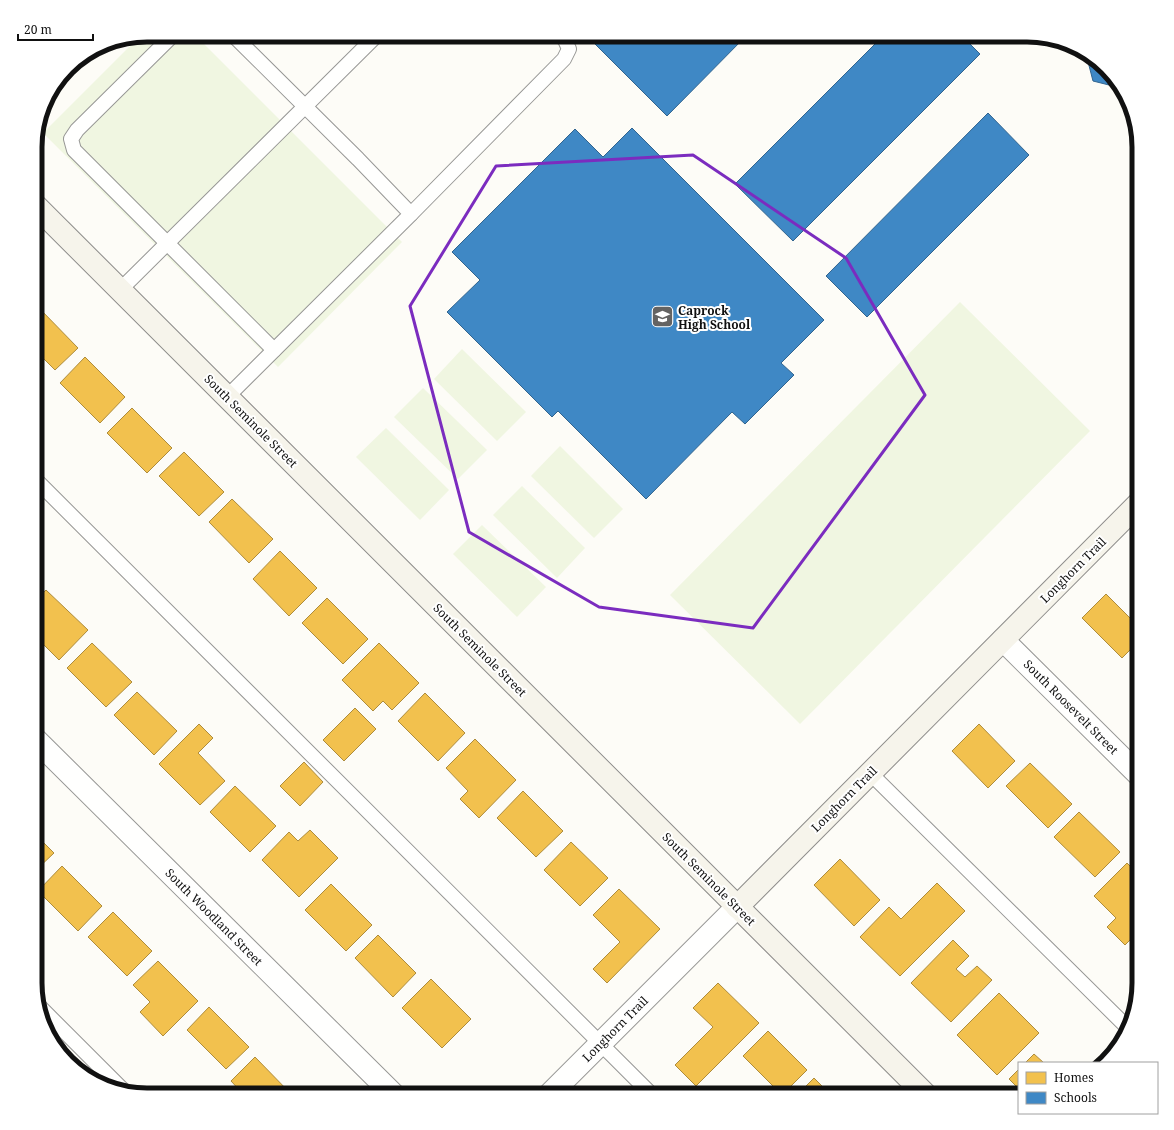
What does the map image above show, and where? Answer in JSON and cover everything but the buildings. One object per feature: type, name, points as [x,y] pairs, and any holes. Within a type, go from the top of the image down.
[{"type":"street","name":"South Seminole Street","points":[[42,212],[919,1088]]},
{"type":"street","name":"Longhorn Trail","points":[[556,1088],[1003,640],[1132,513]]},
{"type":"street","name":"South Roosevelt Street","points":[[1003,640],[1132,768]]},
{"type":"street","name":"South Woodland Street","points":[[42,745],[387,1088]]},
{"type":"lane","points":[[166,42],[77,130],[71,139],[74,150],[274,350]]},
{"type":"lane","points":[[240,42],[411,214]]},
{"type":"lane","points":[[120,290],[370,42]]},
{"type":"lane","points":[[226,397],[411,214],[564,59],[569,49],[566,42]]},
{"type":"lane","points":[[42,486],[645,1088]]},
{"type":"lane","points":[[870,773],[1124,1023]]},
{"type":"lane","points":[[47,1014],[117,1083]]},
{"type":"highlighted area","points":[[693,155],[846,258],[925,395],[753,628],[599,607],[469,532],[410,306],[496,166]]},
{"type":"green space","points":[[202,42],[402,242],[278,367],[43,133],[133,43]]},
{"type":"green space","points":[[960,302],[1090,431],[800,724],[670,595]]},
{"type":"green space","points":[[462,349],[526,412],[497,441],[434,379]]},
{"type":"green space","points":[[423,388],[487,450],[458,479],[394,417]]},
{"type":"green space","points":[[386,428],[449,490],[420,520],[356,457]]},
{"type":"green space","points":[[560,446],[623,509],[594,538],[531,476]]},
{"type":"green space","points":[[522,486],[585,548],[557,578],[493,515]]},
{"type":"green space","points":[[482,525],[546,587],[517,617],[453,554]]},
{"type":"place","name":"Caprock High School","points":[[662,317]]}]
